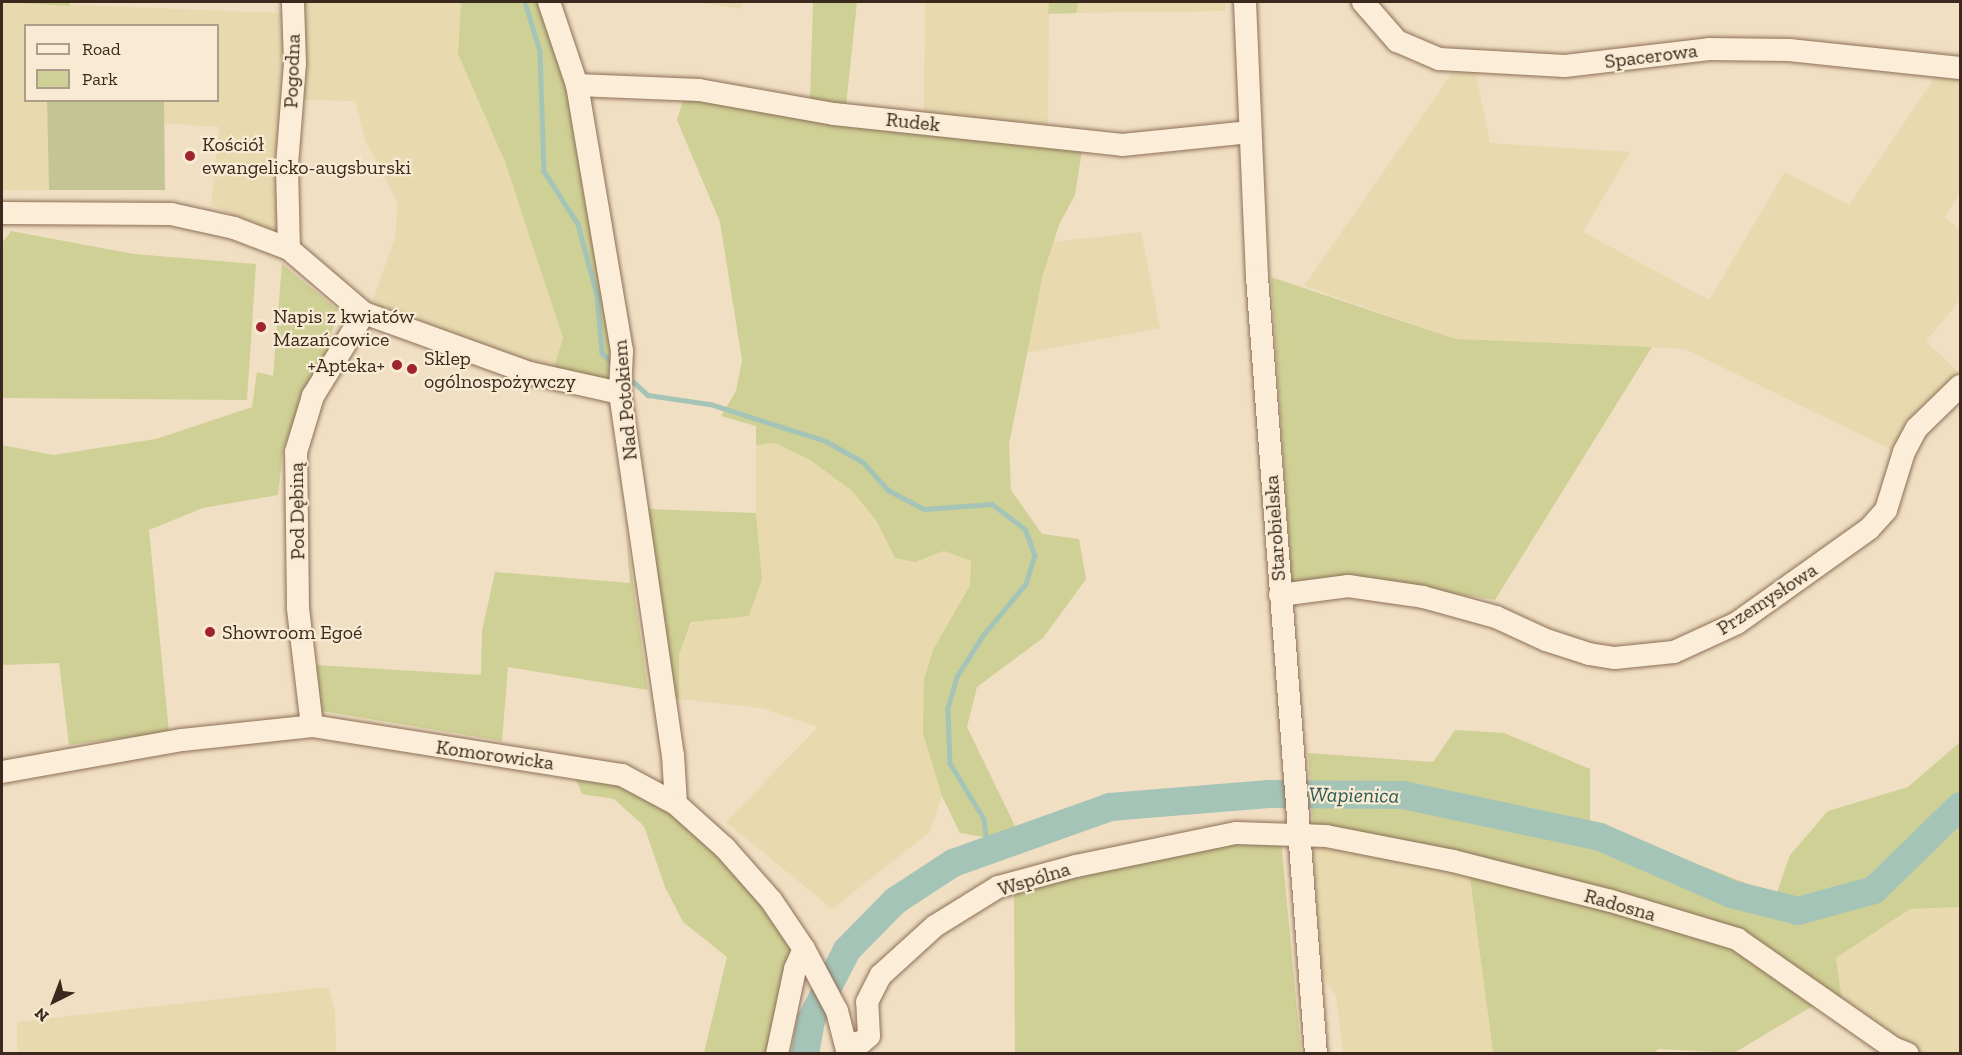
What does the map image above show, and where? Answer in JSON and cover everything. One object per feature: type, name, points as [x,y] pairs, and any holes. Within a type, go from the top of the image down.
[{"type":"street","name":"Pogodna","points":[[289,249],[287,165],[295,63],[293,2]]},
{"type":"street","name":"Nad Potokiem","points":[[549,2],[577,85],[622,351],[619,387],[673,754],[676,804]]},
{"type":"street","name":"Starobielska","points":[[1245,2],[1250,132],[1280,596],[1316,1053]]},
{"type":"street","name":"Spacerowa","points":[[1363,2],[1397,41],[1439,59],[1565,66],[1709,49],[1789,50],[1960,68]]},
{"type":"street","name":"Rudek","points":[[577,85],[699,90],[834,114],[1122,145],[1250,132]]},
{"type":"street","points":[[2,213],[171,214],[234,228],[289,249],[364,313],[530,373],[619,387]]},
{"type":"street","name":"Pod Dębiną","points":[[312,726],[298,608],[296,452],[313,396],[364,313]]},
{"type":"street","name":"Przemysłowa","points":[[1280,596],[1348,586],[1423,597],[1496,617],[1546,640],[1589,654],[1615,657],[1674,652],[1737,623],[1869,530],[1886,510],[1904,452],[1917,428],[1960,386]]},
{"type":"street","name":"Komorowicka","points":[[2,772],[182,740],[312,726],[622,775],[676,804],[725,848],[771,900],[808,957],[837,1011],[848,1049]]},
{"type":"street","name":"Wspólna","points":[[848,1049],[869,1036],[867,1002],[881,975],[935,926],[998,887],[1076,866],[1236,833],[1299,827]]},
{"type":"street","name":"Radosna","points":[[1299,827],[1326,836],[1453,861],[1611,901],[1737,939],[1893,1048],[1908,1053]]},
{"type":"street","points":[[777,1053],[795,969],[808,957]]},
{"type":"shaded area","points":[[2,2],[284,13],[279,127],[279,234],[211,205],[219,127],[164,123],[164,102],[219,102],[219,24],[24,24],[24,102],[47,102],[49,190],[2,190]]},
{"type":"shaded area","points":[[302,2],[461,2],[458,54],[505,162],[563,338],[553,370],[416,324],[372,303],[395,237],[398,203],[366,142],[355,101],[302,100]]},
{"type":"shaded area","points":[[742,2],[743,9],[703,3]]},
{"type":"shaded area","points":[[925,2],[1049,2],[1048,127],[924,115]]},
{"type":"shaded area","points":[[1078,2],[1225,2],[1226,11],[1076,13]]},
{"type":"shaded area","points":[[1457,66],[1475,70],[1490,143],[1630,152],[1583,232],[1709,300],[1785,172],[1849,205],[1935,77],[1960,79],[1960,192],[1945,217],[1960,230],[1960,300],[1926,341],[1960,374],[1903,430],[1896,452],[1685,349],[1456,339],[1304,286]]},
{"type":"shaded area","points":[[1141,232],[1160,328],[1027,353],[1043,274],[1053,242]]},
{"type":"shaded area","points":[[775,443],[810,460],[851,490],[876,520],[895,558],[915,562],[944,551],[971,561],[970,585],[934,648],[923,734],[942,796],[929,833],[832,909],[726,822],[818,727],[761,708],[679,699],[679,655],[692,622],[751,600],[762,579],[756,513],[756,445]]},
{"type":"shaded area","points":[[1313,845],[1469,870],[1493,1053],[1343,1053],[1336,996],[1321,975]]},
{"type":"shaded area","points":[[1960,907],[1960,1053],[1923,1053],[1894,1044],[1843,1007],[1836,958],[1910,909]]},
{"type":"shaded area","points":[[328,987],[335,1011],[336,1053],[17,1053],[17,1022]]},
{"type":"green space","points":[[2,2],[70,2],[70,6]]},
{"type":"green space","points":[[461,2],[539,2],[566,85],[610,347],[608,384],[553,370],[563,338],[505,162],[458,54]]},
{"type":"green space","points":[[813,2],[857,2],[846,105],[810,99]]},
{"type":"green space","points":[[1049,2],[1078,2],[1076,13],[1048,14]]},
{"type":"green space","points":[[685,95],[1082,151],[1075,195],[1059,225],[1043,274],[1009,444],[1011,490],[1042,534],[1079,539],[1086,579],[1043,638],[977,687],[967,727],[1016,828],[996,839],[960,833],[942,796],[923,734],[924,679],[934,648],[970,585],[971,561],[944,551],[915,562],[895,558],[876,520],[851,490],[810,460],[775,443],[756,445],[756,426],[721,416],[736,391],[742,360],[720,222],[677,120]]},
{"type":"green space","points":[[47,102],[164,102],[165,190],[49,190]]},
{"type":"green space","points":[[11,231],[134,254],[256,264],[247,400],[2,398],[2,243]]},
{"type":"green space","points":[[282,264],[338,310],[325,358],[307,386],[283,450],[278,495],[203,508],[149,530],[169,732],[69,745],[59,663],[2,665],[2,445],[53,455],[156,439],[252,407],[257,372],[273,376]]},
{"type":"green space","points":[[1271,277],[1456,339],[1652,347],[1495,600],[1345,576],[1292,584]]},
{"type":"green space","points":[[648,509],[756,513],[762,579],[749,616],[691,622],[679,655],[679,699],[673,698]]},
{"type":"green space","points":[[626,533],[648,690],[508,667],[502,741],[321,711],[316,665],[481,675],[482,631],[495,572],[630,583]]},
{"type":"green space","points":[[1455,730],[1504,733],[1590,769],[1590,822],[1776,895],[1790,855],[1828,811],[1908,787],[1960,742],[1960,907],[1910,909],[1836,958],[1843,1007],[1740,936],[1453,852],[1313,824],[1308,753],[1433,762]]},
{"type":"green space","points":[[572,771],[614,780],[675,814],[766,905],[791,945],[770,1053],[704,1053],[727,957],[683,922],[665,887],[644,826],[614,799],[582,794]]},
{"type":"green space","points":[[1237,840],[1281,840],[1301,1053],[1015,1053],[1014,894],[1080,872]]},
{"type":"green space","points":[[1469,870],[1735,943],[1816,1004],[1734,1053],[1659,1049],[1651,1054],[1493,1053]]},
{"type":"waterway","points":[[525,2],[540,51],[544,171],[578,224],[597,295],[602,353],[615,365]]},
{"type":"waterway","points":[[628,377],[648,395],[710,404],[826,441],[863,462],[888,490],[924,509],[992,504],[1025,529],[1035,555],[1026,584],[983,636],[957,677],[948,709],[950,763],[984,819],[988,850]]},
{"type":"waterway","name":"Wapienica","points":[[805,1054],[811,1020],[847,950],[895,901],[953,863],[1110,807],[1268,794],[1403,795],[1600,837],[1731,894],[1798,911],[1874,890],[1960,806]]},
{"type":"place","name":"Kościół ewangelicko-augsburski","points":[[190,156]]},
{"type":"place","name":"Napis z kwiatów Mazańcowice","points":[[261,327]]},
{"type":"place","name":"+Apteka+","points":[[397,365]]},
{"type":"place","name":"Sklep ogólnospożywczy","points":[[412,369]]},
{"type":"place","name":"Showroom Egoé","points":[[210,632]]}]
